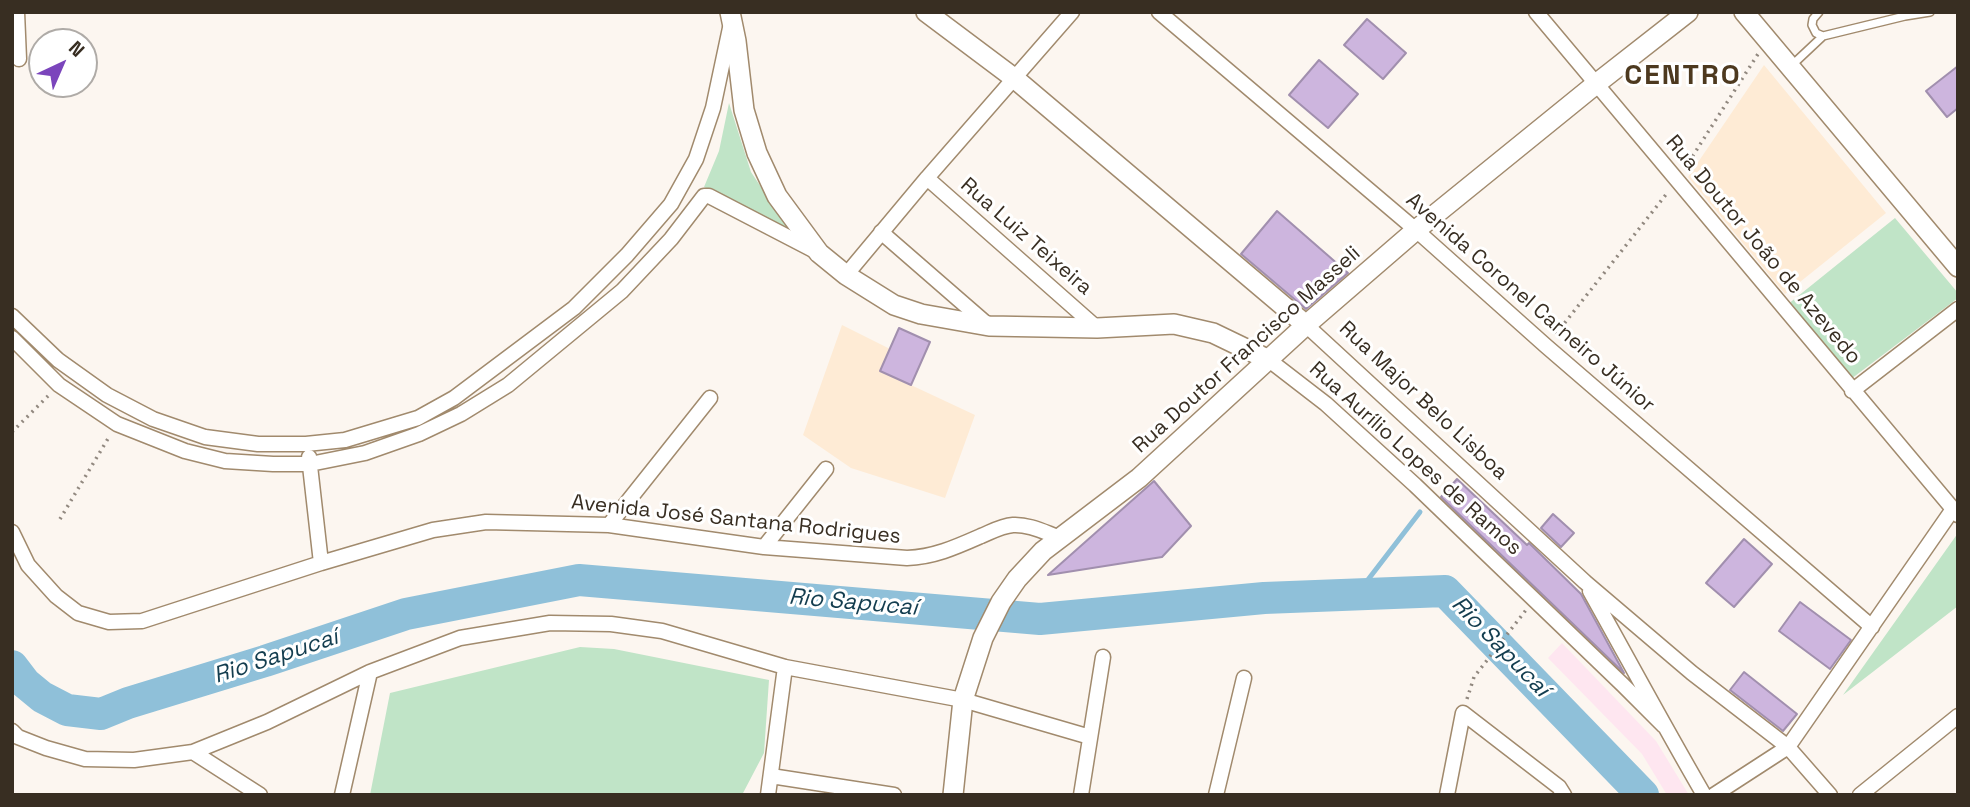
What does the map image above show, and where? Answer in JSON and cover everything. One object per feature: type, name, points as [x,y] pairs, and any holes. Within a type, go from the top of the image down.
[{"type":"main road","name":"Rua Major Belo Lisboa","points":[[926,12],[1014,78],[1307,325]]},
{"type":"main road","name":"Rua Doutor Francisco Masseli","points":[[953,795],[963,700],[983,638],[1001,602],[1017,579],[1043,551],[1139,478],[1416,230],[1596,83],[1688,12]]},
{"type":"main road","points":[[1744,12],[1958,267]]},
{"type":"main road","name":"Rua Aurílio Lopes de Ramos","points":[[731,16],[744,110],[757,153],[777,196],[819,253],[846,275],[894,305],[921,314],[989,326],[1097,328],[1174,324],[1213,333],[1269,360]]},
{"type":"street","points":[[17,12],[19,59]]},
{"type":"street","points":[[846,275],[1072,12]]},
{"type":"street","name":"Avenida Coronel Carneiro Júnior","points":[[1159,12],[1416,230],[1546,346],[1872,627]]},
{"type":"street","name":"Rua Doutor João de Azevedo","points":[[1536,12],[1955,512]]},
{"type":"street","points":[[12,316],[58,360],[107,395],[153,419],[205,437],[258,444],[306,444],[345,440],[418,418],[454,398],[574,308],[618,264],[671,204],[696,159],[713,108],[731,16]]},
{"type":"street","name":"Rua Luiz Teixeira","points":[[927,178],[1097,328]]},
{"type":"street","points":[[12,338],[59,385],[117,424],[185,451],[225,461],[310,464],[365,453],[419,434],[461,414],[508,385],[622,291],[671,239],[701,199],[709,196],[819,253]]},
{"type":"street","points":[[881,232],[989,326]]},
{"type":"street","points":[[1852,391],[1958,309]]},
{"type":"street","name":"Rua Major Belo Lisboa","points":[[1307,325],[1586,582],[1692,673],[1788,747],[1830,795]]},
{"type":"street","name":"Rua Aurílio Lopes de Ramos","points":[[1269,360],[1326,404],[1415,485],[1664,726]]},
{"type":"street","points":[[609,525],[710,398]]},
{"type":"street","points":[[306,444],[321,563]]},
{"type":"street","points":[[764,547],[827,469]]},
{"type":"street","points":[[1714,795],[1788,747],[1955,512]]},
{"type":"street","name":"Avenida José Santana Rodrigues","points":[[12,532],[28,565],[56,596],[78,613],[109,622],[142,621],[433,530],[486,522],[609,525],[764,547],[907,558],[945,552],[1002,527],[1014,525],[1061,538]]},
{"type":"street","points":[[1586,582],[1704,795]]},
{"type":"street","points":[[14,737],[85,758],[134,760],[194,752],[267,722],[370,672],[460,638],[550,623],[611,624],[663,631],[785,667],[963,700],[1090,737]]},
{"type":"street","points":[[1081,795],[1103,657]]},
{"type":"street","points":[[768,795],[785,667]]},
{"type":"street","points":[[342,795],[370,672]]},
{"type":"street","points":[[1216,795],[1244,678]]},
{"type":"street","points":[[1447,795],[1462,713],[1559,788],[1564,795]]},
{"type":"street","points":[[1860,795],[1958,716]]},
{"type":"street","points":[[194,752],[260,795]]},
{"type":"street","points":[[771,776],[894,795]]},
{"type":"lane","points":[[1819,12],[1812,25],[1816,33],[1823,36]]},
{"type":"lane","points":[[1789,67],[1823,36],[1930,12]]},
{"type":"path","points":[[1546,346],[1678,180],[1767,41]]},
{"type":"path","points":[[12,432],[59,385]]},
{"type":"path","points":[[60,519],[117,424]]},
{"type":"path","points":[[1462,713],[1474,677],[1525,611]]},
{"type":"shaded area","points":[[1764,65],[1886,213],[1785,294],[1688,177]]},
{"type":"shaded area","points":[[842,325],[890,349],[881,371],[975,415],[945,498],[851,468],[803,435]]},
{"type":"shaded area","points":[[1562,643],[1656,741],[1689,795],[1667,795],[1642,754],[1548,658]]},
{"type":"green space","points":[[729,103],[751,172],[789,229],[704,187],[719,151]]},
{"type":"green space","points":[[1895,218],[1958,293],[1958,298],[1851,379],[1787,305]]},
{"type":"green space","points":[[1958,533],[1958,606],[1843,695]]},
{"type":"green space","points":[[580,647],[614,649],[769,680],[764,753],[742,795],[370,795],[390,693]]},
{"type":"building","points":[[1367,19],[1406,53],[1383,79],[1344,45]]},
{"type":"building","points":[[1319,60],[1358,94],[1328,128],[1289,95]]},
{"type":"building","points":[[1958,66],[1958,108],[1947,117],[1926,91]]},
{"type":"building","points":[[1277,211],[1348,273],[1306,309],[1241,254]]},
{"type":"building","points":[[899,328],[930,342],[911,385],[880,371]]},
{"type":"building","points":[[1457,479],[1581,594],[1624,673],[1441,497]]},
{"type":"building","points":[[1154,481],[1191,526],[1162,557],[1048,575]]},
{"type":"building","points":[[1553,514],[1574,533],[1561,547],[1541,528]]},
{"type":"building","points":[[1744,539],[1772,564],[1734,607],[1706,583]]},
{"type":"building","points":[[1800,602],[1851,640],[1830,669],[1779,631]]},
{"type":"building","points":[[1744,672],[1797,714],[1783,731],[1730,690]]},
{"type":"waterway","points":[[1357,594],[1420,512]]},
{"type":"waterway","name":"Rio Sapucaí","points":[[12,666],[25,683],[42,697],[67,710],[101,714],[406,614],[579,580],[1040,619],[1264,598],[1445,591],[1643,795]]},
{"type":"district","name":"CENTRO","points":[[1683,76]]}]
